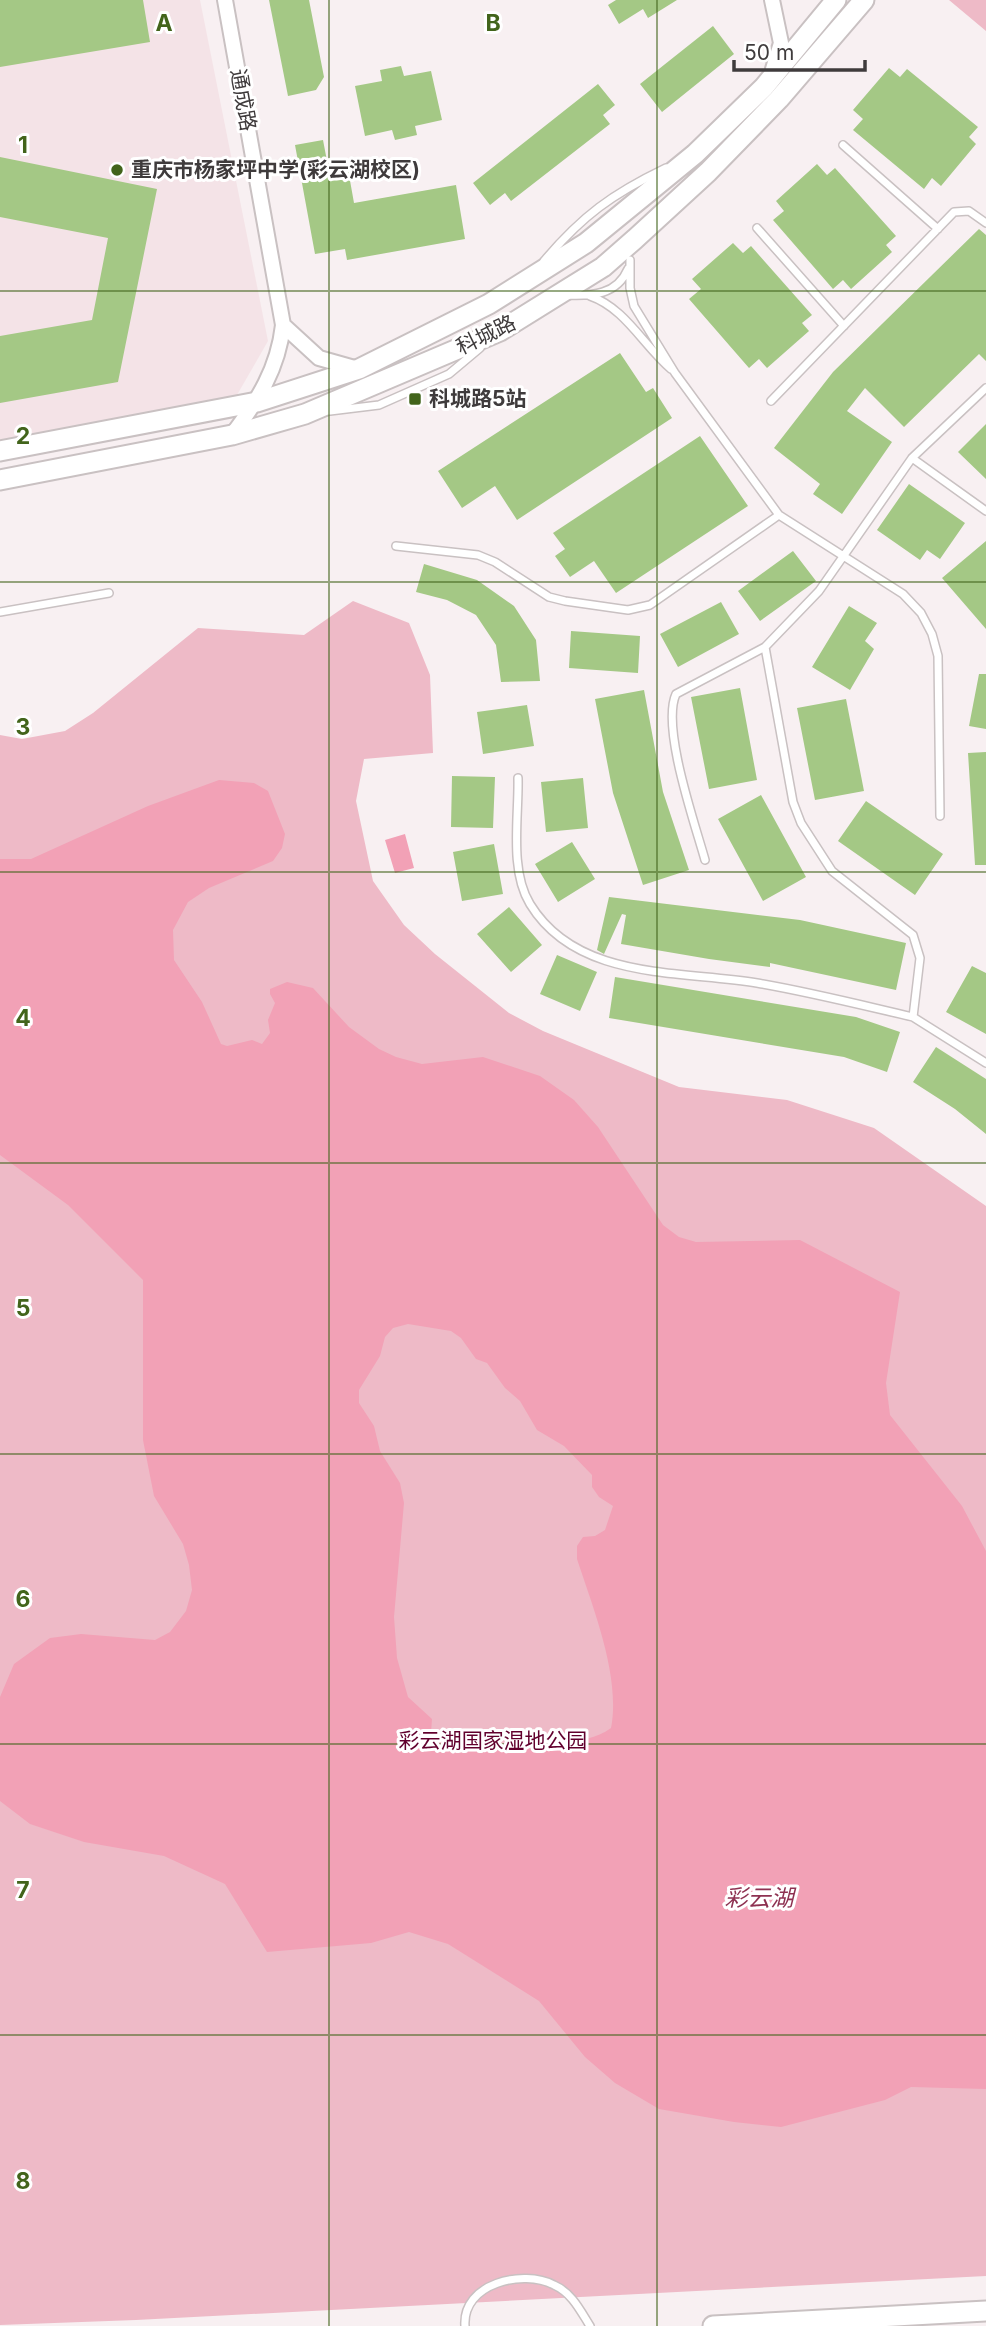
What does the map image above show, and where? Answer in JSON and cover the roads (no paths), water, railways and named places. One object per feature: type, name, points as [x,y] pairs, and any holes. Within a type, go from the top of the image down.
[{"type":"main road","name":"科城路","points":[[0,451],[257,402],[359,369],[489,304],[586,243],[695,154],[764,88],[836,0]]},
{"type":"main road","name":"科城路","points":[[0,480],[232,435],[305,414],[500,331],[603,267],[635,239],[708,172],[779,99],[864,0]]},
{"type":"main road","points":[[713,2326],[986,2311]]},
{"type":"street","name":"通成路","points":[[225,0],[283,325]]},
{"type":"street","points":[[764,88],[778,60],[781,43],[772,0]]},
{"type":"street","points":[[283,325],[319,358],[359,369]]},
{"type":"street","points":[[232,435],[257,402],[274,369],[283,325]]},
{"type":"lane","points":[[843,145],[938,229]]},
{"type":"lane","points":[[771,401],[954,212],[961,210],[976,214],[986,223]]},
{"type":"lane","points":[[757,228],[844,326]]},
{"type":"lane","points":[[559,295],[590,296],[608,291],[619,283],[630,260],[635,239]]},
{"type":"lane","points":[[630,260],[630,289],[634,306],[675,373],[779,515],[844,554],[902,594],[921,613],[932,634],[938,656],[940,816]]},
{"type":"lane","points":[[590,296],[617,310],[650,351],[675,373]]},
{"type":"lane","points":[[705,860],[683,785],[672,703],[683,687],[765,647],[808,605],[912,458],[986,387]]},
{"type":"lane","points":[[912,458],[986,511]]},
{"type":"lane","points":[[396,546],[478,555],[495,562],[549,597],[639,609],[650,605],[779,515]]},
{"type":"lane","points":[[0,612],[109,593]]},
{"type":"lane","points":[[765,647],[793,802],[801,822],[832,871],[913,935],[920,958],[913,1017]]},
{"type":"lane","points":[[518,778],[519,871],[522,887],[541,918],[566,942],[601,960],[634,968],[754,982],[913,1017],[986,1063]]},
{"type":"lane","points":[[466,2326],[467,2311],[474,2296],[485,2289],[522,2279],[538,2279],[566,2292],[590,2326]]},
{"type":"water","name":"彩云湖","points":[[219,780],[254,783],[268,791],[285,834],[282,848],[273,861],[209,888],[188,902],[173,930],[174,960],[202,1002],[221,1044],[227,1046],[252,1040],[262,1044],[270,1033],[268,1020],[275,1003],[270,989],[287,982],[313,988],[349,1027],[379,1049],[396,1057],[422,1064],[483,1057],[540,1076],[574,1100],[598,1127],[663,1225],[679,1237],[696,1242],[800,1240],[900,1292],[886,1383],[890,1415],[962,1506],[986,1551],[986,2089],[911,2087],[885,2100],[781,2127],[659,2109],[615,2083],[585,2057],[539,2001],[448,1944],[409,1932],[371,1943],[267,1952],[225,1884],[164,1856],[84,1842],[30,1824],[0,1801],[0,1697],[14,1664],[50,1638],[81,1634],[155,1640],[170,1632],[186,1611],[192,1590],[183,1544],[154,1496],[143,1440],[143,1280],[68,1205],[0,1155],[0,859],[31,859],[148,806]],"holes":[[[408,1324],[451,1331],[461,1338],[476,1359],[487,1363],[505,1388],[520,1401],[537,1430],[564,1446],[592,1475],[592,1487],[599,1497],[613,1506],[605,1530],[595,1536],[583,1537],[577,1546],[577,1559],[604,1643],[612,1687],[611,1728],[589,1738],[515,1741],[498,1749],[490,1749],[450,1730],[436,1738],[431,1733],[432,1719],[408,1697],[397,1658],[394,1617],[404,1503],[400,1483],[380,1451],[374,1426],[359,1403],[359,1390],[380,1356],[385,1337],[393,1328]]]},
{"type":"water","points":[[405,834],[414,868],[395,873],[385,840]]},
{"type":"place","name":"重庆市杨家坪中学(彩云湖校区)","points":[[117,170]]},
{"type":"place","name":"科城路5站","points":[[415,399]]},
{"type":"park label","name":"彩云湖国家湿地公园","points":[[493,1741]]}]
